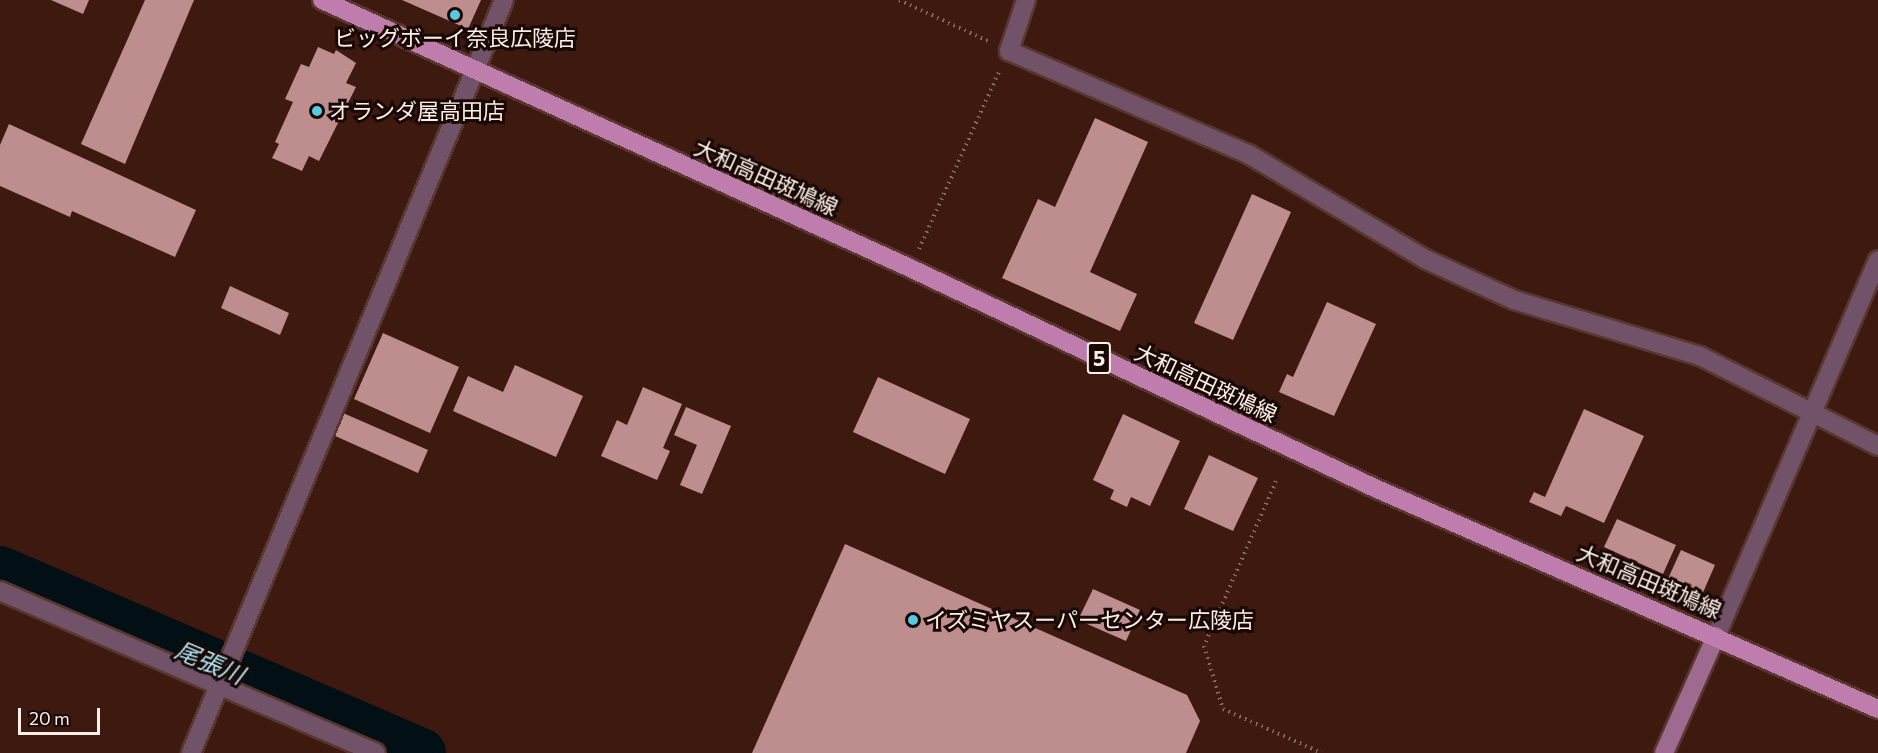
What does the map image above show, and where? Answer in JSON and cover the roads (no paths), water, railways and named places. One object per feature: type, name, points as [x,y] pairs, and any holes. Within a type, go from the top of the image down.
[{"type":"main road","name":"大和高田斑鳩線","points":[[322,0],[910,268],[1377,489],[1878,709]]},
{"type":"street","points":[[191,753],[504,0]]},
{"type":"street","points":[[1026,0],[1009,51],[1250,155],[1425,259],[1514,300],[1700,356],[1814,411],[1878,446]]},
{"type":"street","points":[[1664,753],[1878,260]]},
{"type":"street","points":[[0,591],[376,753]]},
{"type":"waterway","name":"尾張川","points":[[0,571],[421,753]]},
{"type":"place","name":"ビッグボーイ奈良広陵店","points":[[455,15]]},
{"type":"place","name":"オランダ屋高田店","points":[[317,111]]},
{"type":"place","name":"イズミヤスーパーセンター広陵店","points":[[913,620]]}]
